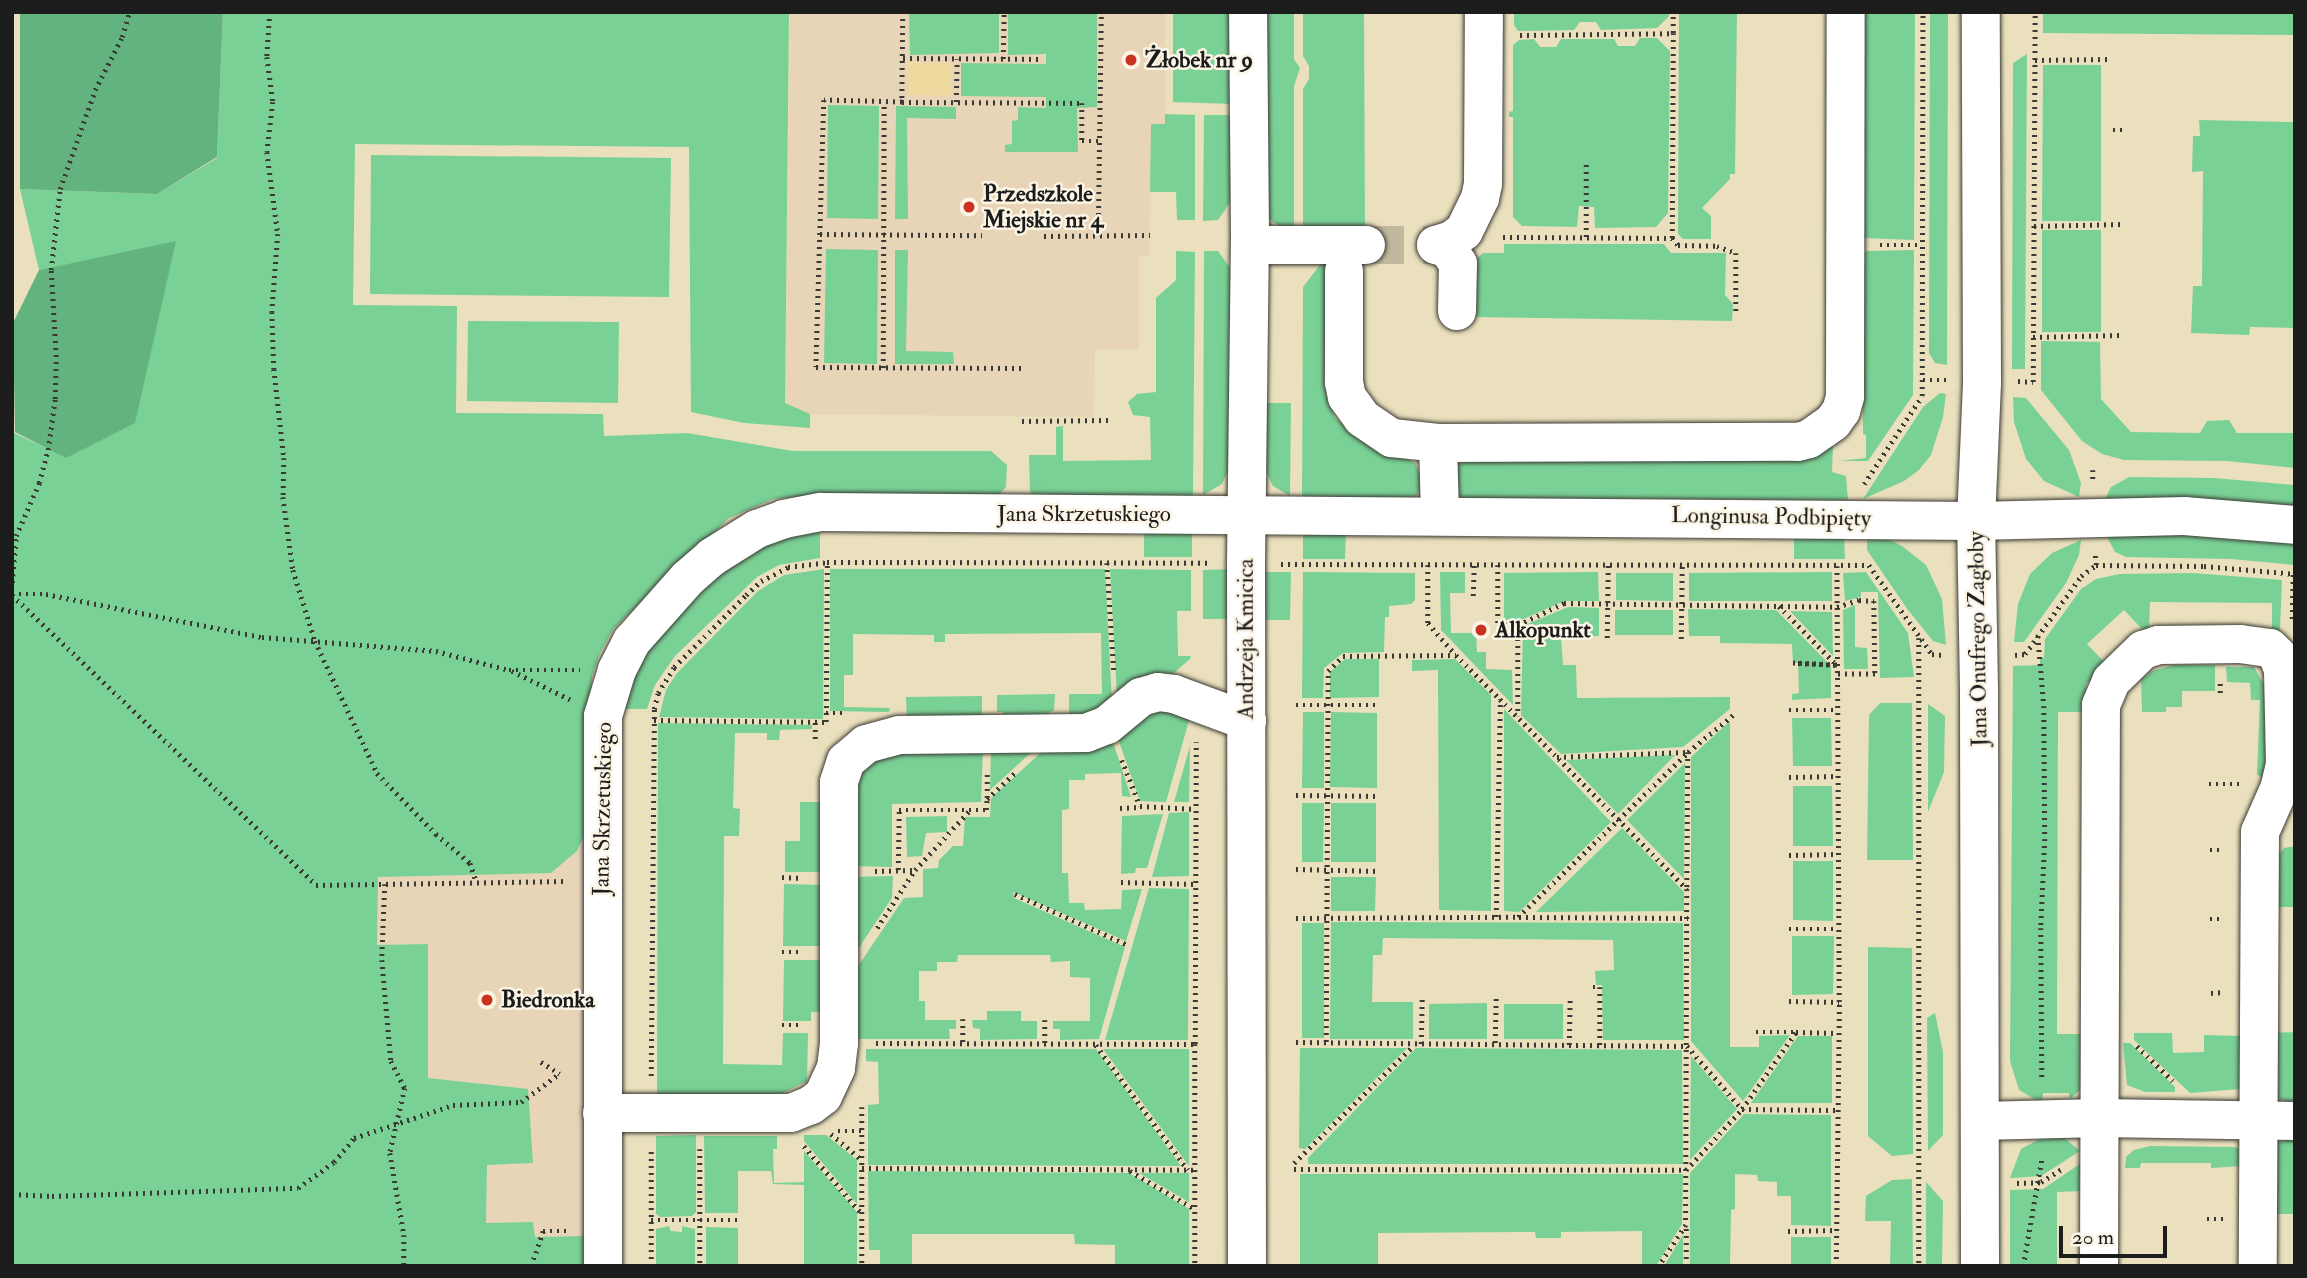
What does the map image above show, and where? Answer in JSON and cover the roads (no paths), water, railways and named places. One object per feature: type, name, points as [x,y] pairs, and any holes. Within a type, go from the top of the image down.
[{"type":"street","name":"Andrzeja Kmicica","points":[[1247,1266],[1247,516],[1250,245],[1248,12]]},
{"type":"street","points":[[1250,245],[1355,258],[1344,382],[1354,409],[1372,428],[1392,438],[1438,443],[1798,442],[1818,435],[1841,411],[1845,397],[1846,12]]},
{"type":"street","name":"Jana Onufrego Zagłoby","points":[[1980,1266],[1976,521],[1982,381],[1981,12]]},
{"type":"street","points":[[1457,311],[1458,264],[1448,249],[1436,245],[1457,237],[1476,211],[1483,184],[1484,24]]},
{"type":"street","points":[[1438,443],[1440,515]]},
{"type":"street","name":"Jana Skrzetuskiego","points":[[603,1248],[603,716],[617,670],[632,641],[688,578],[739,538],[784,519],[821,512],[1247,516]]},
{"type":"street","name":"Longinusa Podbipięty","points":[[1247,516],[1856,517],[1976,521],[2184,516],[2295,525]]},
{"type":"street","points":[[2099,1266],[2101,705],[2111,681],[2143,650],[2158,645],[2240,644],[2270,648],[2278,656],[2283,670],[2284,764],[2279,789],[2260,832],[2277,1121],[2258,1266]]},
{"type":"street","points":[[602,1113],[791,1113],[818,1100],[831,1083],[839,1043],[840,776],[846,761],[866,744],[899,735],[1086,733],[1113,719],[1141,697],[1158,692],[1174,694],[1247,721]]},
{"type":"street","points":[[1981,1121],[2100,1118],[2277,1121]]},
{"type":"tunnel","points":[[1366,245],[1436,245]]},
{"type":"place","name":"Żłobek nr 9","points":[[1131,60]]},
{"type":"place","name":"Przedszkole Miejskie nr 4","points":[[969,207]]},
{"type":"place","name":"Alkopunkt","points":[[1481,630]]},
{"type":"place","name":"Biedronka","points":[[487,1000]]}]
